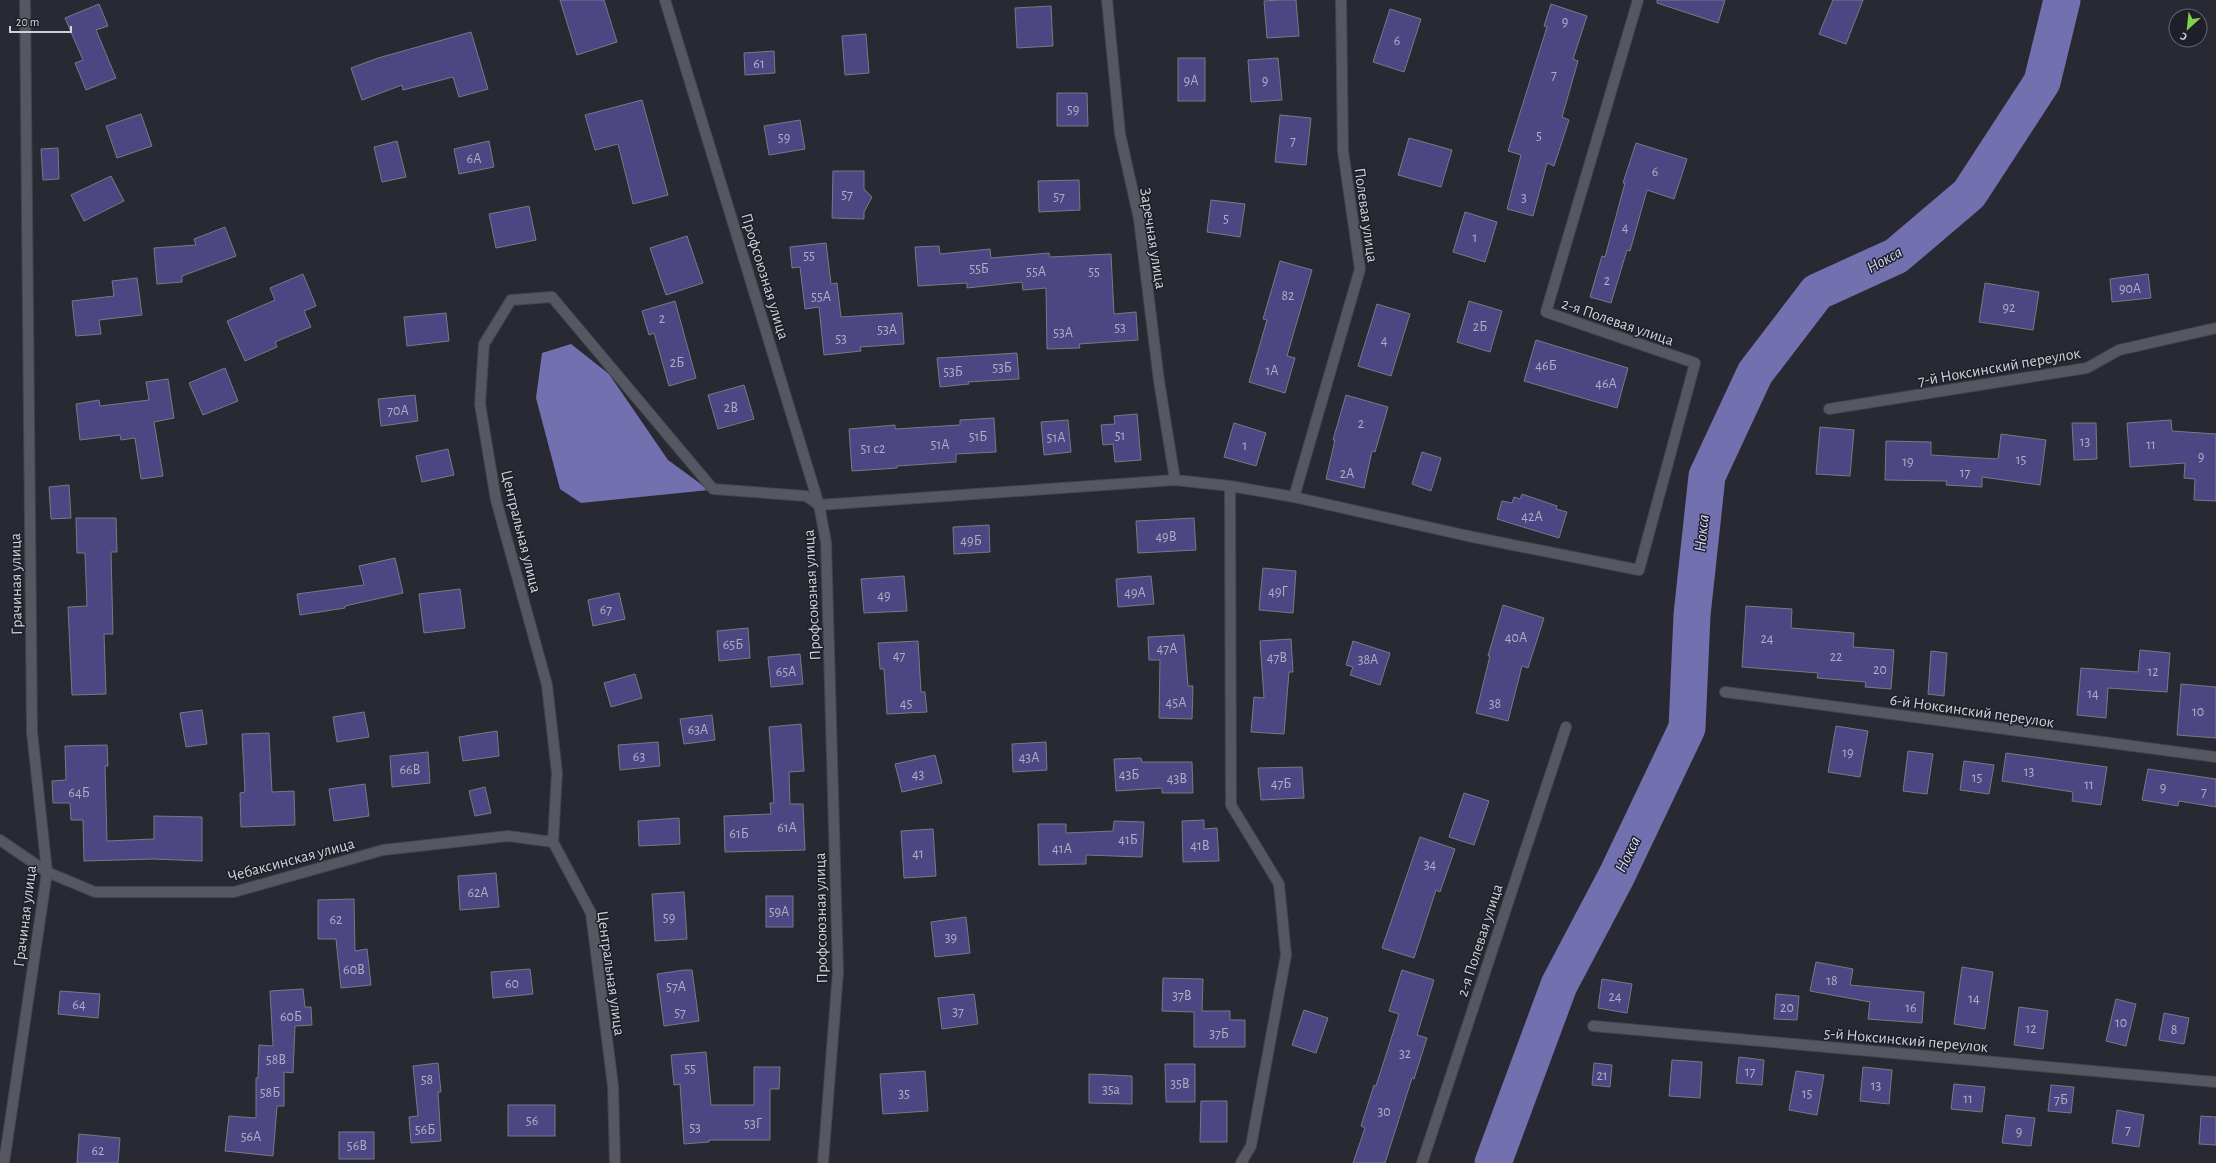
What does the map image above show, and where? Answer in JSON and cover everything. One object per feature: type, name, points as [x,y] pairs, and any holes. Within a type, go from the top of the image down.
[{"type":"street","name":"Грачиная улица","points":[[4,1163],[47,872],[32,732],[25,0]]},
{"type":"street","name":"Профсоюзная улица","points":[[665,0],[819,505],[826,542],[838,972],[823,1163]]},
{"type":"street","name":"Заречная улица","points":[[1107,0],[1120,134],[1139,220],[1159,381],[1175,480]]},
{"type":"street","name":"Полевая улица","points":[[1294,497],[1360,269],[1343,151],[1341,0]]},
{"type":"street","name":"2-я Полевая улица","points":[[1294,497],[1468,536],[1639,570],[1695,363],[1546,312],[1638,0]]},
{"type":"street","name":"Центральная улица","points":[[615,1163],[612,1086],[591,913],[553,842],[557,773],[547,685],[496,500],[480,404],[484,344],[511,300],[552,297],[713,489],[806,496],[819,505]]},
{"type":"street","name":"7-й Ноксинский переулок","points":[[1829,409],[2087,368],[2119,350],[2216,328]]},
{"type":"street","points":[[819,505],[1175,480],[1230,486],[1294,497]]},
{"type":"street","points":[[1230,486],[1231,805],[1279,884],[1286,955],[1252,1146],[1240,1163]]},
{"type":"street","name":"6-й Ноксинский переулок","points":[[1725,692],[2216,757]]},
{"type":"street","name":"2-я Полевая улица","points":[[1422,1163],[1566,727]]},
{"type":"street","name":"Чебаксинская улица","points":[[0,840],[47,872],[95,892],[234,892],[383,850],[508,836],[553,842]]},
{"type":"street","name":"5-й Ноксинский переулок","points":[[1593,1026],[2216,1082]]},
{"type":"shaded area","points":[[571,344],[609,374],[668,460],[709,490],[581,503],[560,489],[536,398],[542,353]]},
{"type":"building","points":[[560,0],[604,0],[617,42],[577,55]]},
{"type":"building","points":[[1296,0],[1299,36],[1267,38],[1264,1]]},
{"type":"building","points":[[1657,0],[1725,0],[1718,23],[1657,3]]},
{"type":"building","points":[[1833,0],[1863,0],[1846,44],[1819,34]]},
{"type":"building","points":[[99,4],[108,26],[96,30],[116,78],[86,90],[75,63],[83,60],[65,18]]},
{"type":"building","points":[[1551,4],[1587,16],[1573,59],[1578,61],[1562,117],[1569,120],[1554,166],[1547,163],[1533,216],[1507,209],[1521,155],[1508,151],[1547,27],[1544,26]]},
{"type":"building","points":[[1051,6],[1053,46],[1017,48],[1015,8]]},
{"type":"building","points":[[1390,9],[1421,19],[1404,72],[1373,62]]},
{"type":"building","points":[[471,32],[488,89],[459,97],[453,77],[403,90],[402,85],[362,100],[351,68],[378,58]]},
{"type":"building","points":[[866,34],[869,73],[845,75],[842,36]]},
{"type":"building","points":[[774,51],[775,73],[745,75],[744,53]]},
{"type":"building","points":[[1178,58],[1205,58],[1205,101],[1178,101]]},
{"type":"building","points":[[1278,58],[1282,100],[1251,102],[1248,60]]},
{"type":"building","points":[[1057,93],[1087,93],[1088,126],[1057,126]]},
{"type":"building","points":[[642,100],[668,195],[633,204],[618,144],[595,150],[585,115]]},
{"type":"building","points":[[141,114],[152,146],[117,158],[106,126]]},
{"type":"building","points":[[1280,115],[1311,118],[1306,165],[1275,162]]},
{"type":"building","points":[[800,120],[805,149],[769,155],[764,126]]},
{"type":"building","points":[[1409,138],[1452,150],[1441,187],[1398,175]]},
{"type":"building","points":[[397,141],[406,177],[382,182],[374,147]]},
{"type":"building","points":[[489,141],[494,167],[459,174],[454,149]]},
{"type":"building","points":[[1636,143],[1687,159],[1674,199],[1647,190],[1630,251],[1627,250],[1611,303],[1590,297],[1602,256],[1605,257],[1625,183],[1623,183]]},
{"type":"building","points":[[58,148],[59,179],[43,180],[41,149]]},
{"type":"building","points":[[833,171],[864,171],[864,189],[872,197],[864,212],[864,219],[832,218]]},
{"type":"building","points":[[111,176],[124,201],[84,221],[71,195]]},
{"type":"building","points":[[1079,180],[1080,210],[1039,212],[1038,181]]},
{"type":"building","points":[[1211,200],[1245,204],[1240,237],[1207,232]]},
{"type":"building","points":[[529,206],[536,240],[496,248],[489,214]]},
{"type":"building","points":[[1465,212],[1497,222],[1485,262],[1453,252]]},
{"type":"building","points":[[225,227],[236,256],[182,276],[182,282],[157,284],[154,248],[196,245],[194,239]]},
{"type":"building","points":[[687,236],[703,283],[666,295],[650,248]]},
{"type":"building","points":[[826,243],[831,284],[837,283],[841,317],[902,313],[904,344],[860,347],[861,351],[824,355],[819,307],[805,309],[800,267],[792,268],[790,247]]},
{"type":"building","points":[[939,246],[940,254],[990,249],[991,258],[1049,253],[1050,257],[1111,254],[1114,314],[1136,312],[1138,340],[1079,344],[1080,348],[1047,349],[1046,288],[1023,290],[1022,282],[967,288],[967,283],[918,286],[915,247]]},
{"type":"building","points":[[1280,261],[1312,270],[1287,356],[1295,358],[1285,393],[1249,382],[1267,320],[1263,319]]},
{"type":"building","points":[[303,274],[316,306],[304,311],[311,327],[275,342],[277,347],[245,361],[227,321],[275,300],[270,288]]},
{"type":"building","points":[[2148,274],[2151,298],[2112,302],[2110,279]]},
{"type":"building","points":[[137,278],[142,315],[99,320],[101,334],[76,336],[72,301],[114,296],[112,281]]},
{"type":"building","points":[[1985,283],[2039,292],[2033,330],[1979,322]]},
{"type":"building","points":[[675,301],[696,378],[669,386],[654,333],[649,335],[642,311]]},
{"type":"building","points":[[1469,301],[1502,311],[1490,352],[1457,342]]},
{"type":"building","points":[[1377,304],[1410,314],[1391,376],[1358,366]]},
{"type":"building","points":[[446,313],[449,341],[407,346],[404,317]]},
{"type":"building","points":[[1536,340],[1628,368],[1617,408],[1524,381]]},
{"type":"building","points":[[1017,353],[1019,379],[968,382],[969,384],[940,387],[937,358]]},
{"type":"building","points":[[225,368],[238,401],[203,415],[189,383]]},
{"type":"building","points":[[168,379],[174,418],[154,422],[163,476],[141,479],[135,438],[121,440],[120,435],[80,440],[76,404],[99,400],[100,406],[149,400],[146,382]]},
{"type":"building","points":[[744,385],[754,419],[718,429],[708,395]]},
{"type":"building","points":[[415,395],[418,421],[381,426],[378,399]]},
{"type":"building","points":[[1346,395],[1388,407],[1375,452],[1372,451],[1364,488],[1326,479],[1335,440],[1333,440]]},
{"type":"building","points":[[1137,414],[1141,460],[1115,462],[1113,444],[1103,445],[1101,425],[1115,424],[1114,416]]},
{"type":"building","points":[[994,418],[996,452],[956,454],[956,462],[852,471],[849,429],[895,425],[895,429],[960,425],[960,420]]},
{"type":"building","points":[[1068,420],[1071,452],[1044,455],[1041,422]]},
{"type":"building","points":[[2171,420],[2172,431],[2216,434],[2216,501],[2194,500],[2195,479],[2184,478],[2185,463],[2130,467],[2127,423]]},
{"type":"building","points":[[1234,423],[1266,433],[1256,466],[1224,457]]},
{"type":"building","points":[[2072,423],[2096,423],[2097,459],[2074,460]]},
{"type":"building","points":[[1820,427],[1854,430],[1850,476],[1816,474]]},
{"type":"building","points":[[2001,434],[2046,440],[2040,485],[1982,477],[1982,487],[1946,485],[1947,481],[1885,480],[1886,441],[1931,442],[1931,455],[1998,459]]},
{"type":"building","points":[[448,449],[454,475],[422,482],[416,456]]},
{"type":"building","points":[[1422,452],[1441,458],[1431,491],[1412,484]]},
{"type":"building","points":[[69,485],[71,518],[51,519],[49,487]]},
{"type":"building","points":[[1522,494],[1557,506],[1556,509],[1567,512],[1559,538],[1497,519],[1502,501],[1512,503],[1514,497],[1520,499]]},
{"type":"building","points":[[76,518],[116,518],[117,552],[111,552],[113,634],[104,634],[106,694],[72,695],[68,607],[87,606],[85,553],[77,553]]},
{"type":"building","points":[[1194,518],[1196,550],[1138,553],[1136,521]]},
{"type":"building","points":[[989,525],[990,552],[954,554],[953,527]]},
{"type":"building","points":[[395,558],[403,593],[345,606],[345,608],[300,615],[297,594],[364,585],[359,566]]},
{"type":"building","points":[[1263,568],[1296,571],[1293,613],[1259,610]]},
{"type":"building","points":[[904,576],[907,611],[864,613],[861,579]]},
{"type":"building","points":[[1151,576],[1154,604],[1118,607],[1116,579]]},
{"type":"building","points":[[460,589],[465,628],[424,633],[419,594]]},
{"type":"building","points":[[619,593],[625,619],[593,626],[588,600]]},
{"type":"building","points":[[1503,605],[1544,618],[1528,668],[1522,666],[1508,721],[1476,713],[1490,656],[1488,656]]},
{"type":"building","points":[[1746,606],[1792,609],[1791,628],[1854,633],[1853,647],[1894,650],[1891,689],[1865,687],[1866,682],[1817,678],[1818,673],[1742,667]]},
{"type":"building","points":[[748,628],[750,658],[719,661],[717,631]]},
{"type":"building","points":[[1184,635],[1188,686],[1193,686],[1192,719],[1159,718],[1160,660],[1149,660],[1148,637]]},
{"type":"building","points":[[1291,639],[1293,672],[1289,672],[1284,734],[1251,732],[1254,697],[1264,698],[1260,641]]},
{"type":"building","points":[[918,641],[921,692],[925,692],[927,712],[887,714],[884,669],[880,669],[878,643]]},
{"type":"building","points":[[1353,641],[1390,653],[1380,685],[1350,675],[1353,667],[1346,665]]},
{"type":"building","points":[[2140,650],[2170,653],[2167,692],[2108,688],[2106,718],[2077,715],[2081,668],[2138,672]]},
{"type":"building","points":[[1931,651],[1947,653],[1944,696],[1928,694]]},
{"type":"building","points":[[800,654],[803,684],[771,687],[768,657]]},
{"type":"building","points":[[635,674],[642,698],[611,707],[604,683]]},
{"type":"building","points":[[2181,684],[2216,687],[2216,738],[2177,735]]},
{"type":"building","points":[[202,710],[207,744],[186,747],[180,713]]},
{"type":"building","points":[[364,712],[369,737],[337,742],[333,717]]},
{"type":"building","points":[[712,715],[715,740],[684,744],[680,719]]},
{"type":"building","points":[[801,724],[804,771],[789,772],[790,804],[803,804],[805,850],[725,852],[724,816],[771,814],[770,803],[774,803],[769,727]]},
{"type":"building","points":[[1836,726],[1868,731],[1860,777],[1828,772]]},
{"type":"building","points":[[497,731],[499,756],[463,761],[459,737]]},
{"type":"building","points":[[269,733],[272,792],[294,791],[295,825],[241,827],[240,793],[245,792],[242,734]]},
{"type":"building","points":[[658,742],[660,766],[620,770],[618,745]]},
{"type":"building","points":[[1046,742],[1047,770],[1013,772],[1012,744]]},
{"type":"building","points":[[107,745],[108,766],[105,766],[107,841],[154,839],[154,816],[202,817],[202,861],[153,859],[84,861],[83,820],[71,820],[70,803],[53,803],[52,781],[66,780],[65,746]]},
{"type":"building","points":[[1908,751],[1933,754],[1927,794],[1903,791]]},
{"type":"building","points":[[428,752],[430,783],[392,787],[390,756]]},
{"type":"building","points":[[2006,753],[2107,767],[2101,805],[2072,801],[2073,792],[2002,781]]},
{"type":"building","points":[[935,755],[942,783],[902,792],[895,764]]},
{"type":"building","points":[[1141,758],[1142,762],[1192,762],[1193,793],[1162,793],[1162,788],[1116,791],[1114,759]]},
{"type":"building","points":[[1964,761],[1994,765],[1989,794],[1960,790]]},
{"type":"building","points":[[1302,767],[1304,798],[1261,800],[1258,768]]},
{"type":"building","points":[[2148,769],[2216,779],[2216,807],[2179,801],[2178,806],[2142,800]]},
{"type":"building","points":[[365,784],[369,816],[334,821],[329,789]]},
{"type":"building","points":[[485,787],[491,813],[475,816],[469,791]]},
{"type":"building","points":[[1464,793],[1489,801],[1474,845],[1449,837]]},
{"type":"building","points":[[679,818],[680,844],[639,846],[638,821]]},
{"type":"building","points":[[1204,820],[1204,829],[1217,828],[1219,861],[1183,862],[1182,821]]},
{"type":"building","points":[[1114,821],[1144,822],[1142,857],[1086,855],[1086,864],[1039,865],[1038,824],[1066,824],[1066,833],[1113,831]]},
{"type":"building","points":[[933,829],[936,876],[904,878],[901,831]]},
{"type":"building","points":[[1420,837],[1455,849],[1440,892],[1436,890],[1414,958],[1382,948]]},
{"type":"building","points":[[496,873],[499,907],[460,910],[458,876]]},
{"type":"building","points":[[684,892],[687,939],[655,941],[652,894]]},
{"type":"building","points":[[766,896],[793,896],[793,927],[766,927]]},
{"type":"building","points":[[354,899],[355,951],[367,949],[371,985],[341,988],[336,939],[318,939],[318,900]]},
{"type":"building","points":[[966,917],[970,953],[935,957],[931,922]]},
{"type":"building","points":[[1816,962],[1853,969],[1850,985],[1924,992],[1922,1023],[1868,1019],[1870,1002],[1810,991]]},
{"type":"building","points":[[1962,967],[1993,972],[1985,1029],[1954,1024]]},
{"type":"building","points":[[530,969],[533,994],[493,998],[491,972]]},
{"type":"building","points":[[692,970],[699,1021],[664,1026],[657,974]]},
{"type":"building","points":[[1402,970],[1434,980],[1417,1035],[1427,1038],[1414,1079],[1412,1078],[1385,1163],[1353,1163],[1365,1128],[1361,1126],[1374,1085],[1376,1086],[1399,1014],[1389,1011]]},
{"type":"building","points":[[1163,978],[1203,979],[1202,1011],[1230,1011],[1230,1020],[1245,1020],[1245,1047],[1194,1047],[1194,1012],[1162,1011]]},
{"type":"building","points":[[1602,979],[1632,984],[1627,1013],[1598,1008]]},
{"type":"building","points":[[303,989],[305,1007],[311,1007],[312,1025],[295,1026],[293,1073],[284,1072],[284,1106],[277,1106],[273,1156],[225,1151],[229,1116],[256,1118],[256,1078],[258,1078],[259,1045],[273,1046],[270,991]]},
{"type":"building","points":[[60,991],[100,994],[98,1018],[58,1014]]},
{"type":"building","points":[[974,994],[978,1024],[942,1029],[938,998]]},
{"type":"building","points":[[1776,994],[1799,996],[1797,1020],[1774,1019]]},
{"type":"building","points":[[2116,999],[2136,1004],[2126,1046],[2106,1041]]},
{"type":"building","points":[[2019,1007],[2048,1011],[2043,1049],[2014,1045]]},
{"type":"building","points":[[1304,1010],[1328,1018],[1316,1053],[1292,1045]]},
{"type":"building","points":[[2164,1013],[2189,1018],[2184,1044],[2159,1040]]},
{"type":"building","points":[[706,1052],[711,1105],[754,1105],[754,1067],[780,1067],[779,1089],[770,1089],[770,1140],[709,1140],[709,1142],[684,1144],[680,1084],[674,1085],[671,1055]]},
{"type":"building","points":[[1739,1057],[1764,1060],[1762,1085],[1736,1083]]},
{"type":"building","points":[[1672,1060],[1702,1062],[1700,1098],[1669,1096]]},
{"type":"building","points":[[438,1063],[441,1092],[438,1092],[441,1141],[411,1143],[409,1117],[418,1116],[413,1066]]},
{"type":"building","points":[[1594,1063],[1612,1065],[1610,1087],[1592,1085]]},
{"type":"building","points":[[1165,1064],[1195,1064],[1195,1102],[1166,1102]]},
{"type":"building","points":[[1863,1067],[1892,1070],[1889,1104],[1860,1101]]},
{"type":"building","points":[[925,1071],[928,1111],[883,1114],[880,1074]]},
{"type":"building","points":[[1796,1071],[1824,1075],[1817,1115],[1789,1110]]},
{"type":"building","points":[[1089,1074],[1132,1076],[1132,1104],[1089,1103]]},
{"type":"building","points":[[1954,1084],[1985,1087],[1982,1112],[1951,1109]]},
{"type":"building","points":[[2051,1085],[2074,1087],[2071,1113],[2048,1111]]},
{"type":"building","points":[[1201,1101],[1227,1101],[1227,1142],[1200,1142]]},
{"type":"building","points":[[508,1105],[555,1105],[555,1136],[508,1136]]},
{"type":"building","points":[[2117,1110],[2144,1115],[2139,1147],[2112,1143]]},
{"type":"building","points":[[2006,1115],[2035,1118],[2031,1146],[2002,1143]]},
{"type":"building","points":[[2201,1116],[2216,1117],[2216,1145],[2199,1144]]},
{"type":"building","points":[[339,1132],[374,1132],[374,1159],[339,1159]]},
{"type":"building","points":[[79,1134],[120,1138],[118,1163],[77,1163]]},
{"type":"waterway","name":"Нокса","points":[[1493,1163],[1559,985],[1617,875],[1687,728],[1692,615],[1707,476],[1755,373],[1817,292],[1896,256],[1969,194],[2042,82],[2062,0]]}]
